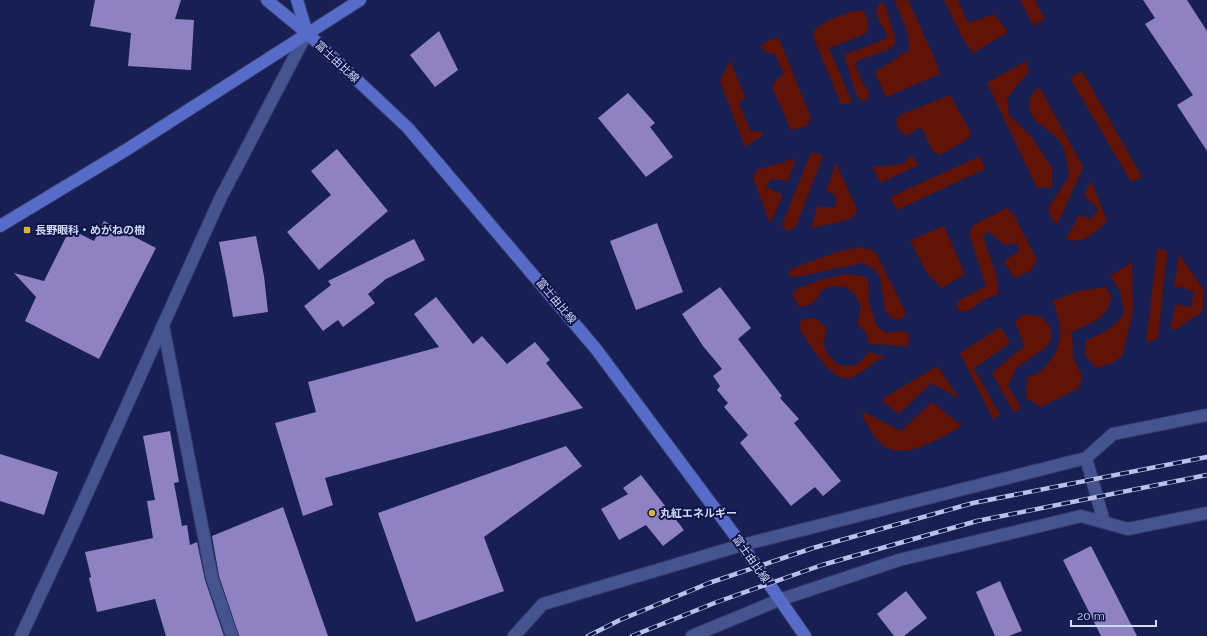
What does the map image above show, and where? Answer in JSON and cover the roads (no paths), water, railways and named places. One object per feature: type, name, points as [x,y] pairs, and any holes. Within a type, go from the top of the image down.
[{"type":"main road","name":"富士由比線","points":[[267,0],[307,33],[408,128],[581,331],[742,545],[805,636]]},
{"type":"main road","points":[[297,0],[307,33]]},
{"type":"main road","points":[[0,226],[126,150],[360,0]]},
{"type":"street","points":[[21,636],[220,200],[307,33]]},
{"type":"street","points":[[163,325],[212,578],[232,636]]},
{"type":"street","points":[[514,636],[543,604],[742,545],[1086,458],[1113,434],[1207,415]]},
{"type":"street","points":[[1086,458],[1104,522]]},
{"type":"street","points":[[692,636],[779,600],[899,560],[1082,516],[1128,529],[1207,513]]},
{"type":"railway","points":[[588,636],[620,620],[709,583],[813,548],[973,503],[1207,457]]},
{"type":"railway","points":[[632,636],[717,602],[822,565],[977,521],[1207,475]]},
{"type":"place","name":"長野眼科・めがねの樹","points":[[27,230]]},
{"type":"place","name":"丸紅エネルギー","points":[[652,513]]}]
